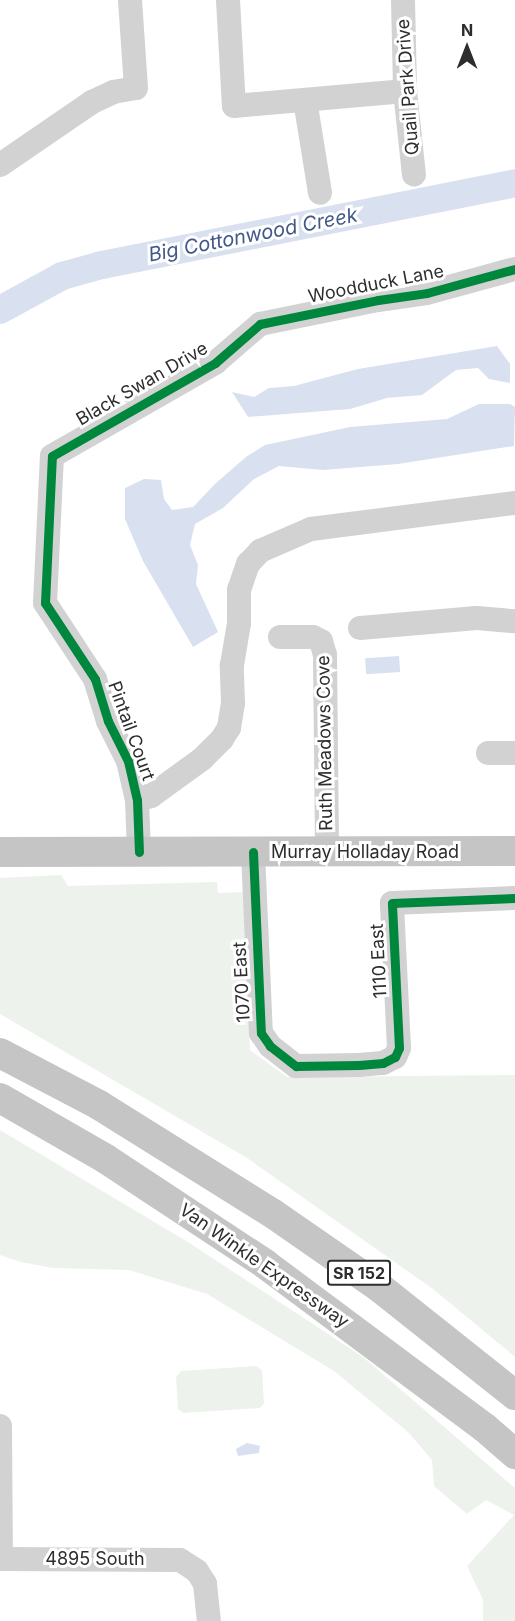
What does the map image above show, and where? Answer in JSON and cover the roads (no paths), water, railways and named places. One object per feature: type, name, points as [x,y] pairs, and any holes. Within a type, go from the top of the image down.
[{"type":"main road","name":"Murray Holladay Road","points":[[0,852],[515,851]]},
{"type":"main road","name":"SR 152","points":[[0,1053],[99,1105],[272,1213],[387,1293],[515,1395]]},
{"type":"main road","name":"Van Winkle Expressway","points":[[0,1098],[106,1159],[265,1264],[485,1428],[515,1454]]},
{"type":"street","points":[[0,165],[92,102],[113,92],[136,88],[130,0]]},
{"type":"street","points":[[228,0],[234,105],[405,91]]},
{"type":"street","name":"Quail Park Drive","points":[[403,0],[405,91],[414,175]]},
{"type":"street","points":[[305,100],[320,193]]},
{"type":"street","name":"Woodduck Lane","points":[[246,336],[260,324],[378,300],[427,293],[515,269]]},
{"type":"street","name":"Black Swan Drive","points":[[52,456],[214,363],[246,336]]},
{"type":"street","name":"Pintail Court","points":[[52,456],[45,603],[95,679],[108,721],[128,761],[137,801],[139,852]]},
{"type":"street","points":[[137,801],[150,796],[202,759],[222,739],[229,728],[233,703],[232,665],[239,623],[239,590],[248,564],[260,551],[311,529],[515,503]]},
{"type":"street","points":[[360,628],[477,618],[515,621]]},
{"type":"street","name":"Ruth Meadows Cove","points":[[279,637],[313,637],[321,641],[325,655],[327,852]]},
{"type":"street","points":[[488,753],[515,753]]},
{"type":"street","name":"1070 East","points":[[253,852],[261,1033],[270,1046],[296,1066],[383,1063],[395,1057]]},
{"type":"street","name":"1110 East","points":[[395,1057],[399,1038],[392,903],[515,898]]},
{"type":"street","points":[[0,1426],[0,1559]]},
{"type":"street","name":"4895 South","points":[[0,1559],[170,1559],[190,1564],[205,1584],[208,1621]]},
{"type":"water","points":[[497,346],[510,364],[510,383],[489,379],[478,368],[456,370],[422,395],[387,398],[350,409],[248,417],[232,392],[254,397],[269,388],[294,386],[358,369]]},
{"type":"water","points":[[479,404],[510,404],[515,407],[514,446],[398,464],[323,470],[279,466],[254,479],[223,508],[195,524],[190,545],[198,565],[196,584],[218,632],[193,647],[143,561],[125,519],[125,488],[144,479],[161,480],[164,499],[172,510],[193,507],[246,457],[265,445],[350,427],[447,419]]},
{"type":"water","points":[[399,656],[400,672],[366,674],[365,658]]},
{"type":"water","points":[[247,1443],[260,1446],[259,1453],[238,1456],[236,1449]]},
{"type":"waterway","name":"Big Cottonwood Creek","points":[[0,310],[62,276],[102,265],[515,183]]}]
